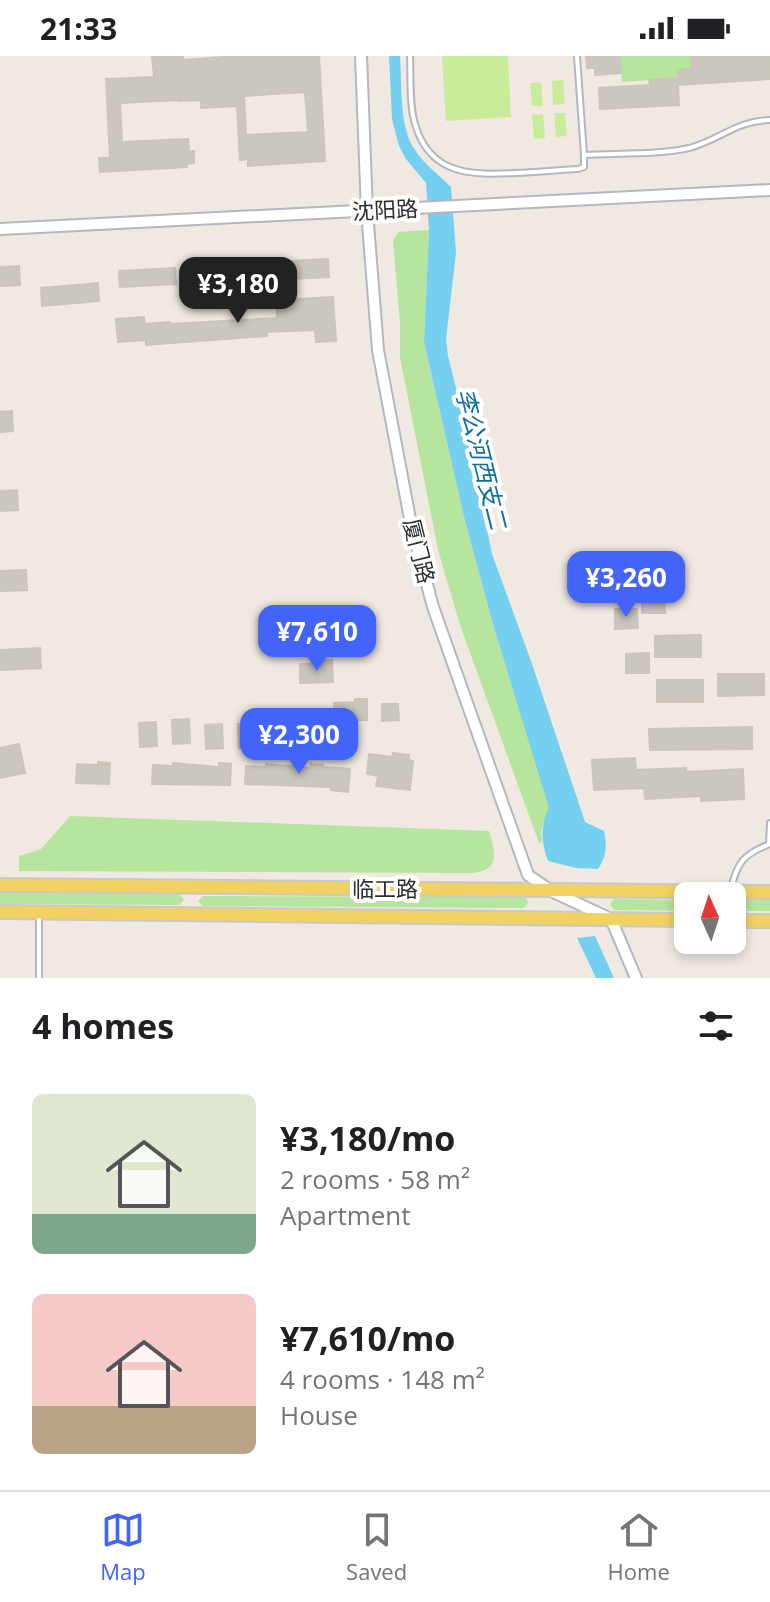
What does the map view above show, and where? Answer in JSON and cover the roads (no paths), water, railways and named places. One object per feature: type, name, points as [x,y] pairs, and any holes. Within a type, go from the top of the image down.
[{"type":"main road","name":"临工路","points":[[0,885],[674,892]]},
{"type":"main road","points":[[188,888],[188,915]]},
{"type":"main road","name":"临工路","points":[[746,892],[770,892]]},
{"type":"main road","name":"临工路","points":[[0,912],[674,920]]},
{"type":"main road","points":[[746,921],[770,921]]},
{"type":"street","name":"厦门路","points":[[361,56],[367,211],[378,350],[411,524],[430,593],[528,875],[551,891],[611,919]]},
{"type":"street","name":"沈阳路","points":[[0,229],[770,190]]},
{"type":"street","points":[[611,919],[636,978]]},
{"type":"lane","points":[[410,56],[413,114],[421,139],[450,168],[482,175],[578,169],[584,166],[577,56]]},
{"type":"lane","points":[[584,155],[686,148],[702,144],[743,124],[770,120]]},
{"type":"lane","points":[[733,882],[735,870],[747,853],[770,844],[770,823]]},
{"type":"lane","points":[[38,913],[39,978]]},
{"type":"water","points":[[389,56],[400,56],[404,118],[410,141],[423,160],[451,187],[456,253],[446,339],[448,356],[492,554],[585,822],[604,831],[606,851],[598,869],[576,868],[548,861],[546,854],[543,828],[549,808],[464,517],[424,342],[429,230],[426,183],[399,146],[392,119]]},
{"type":"water","points":[[595,936],[614,978],[596,978],[577,938]]},
{"type":"water label","name":"李公河西支二","points":[[481,459]]}]
